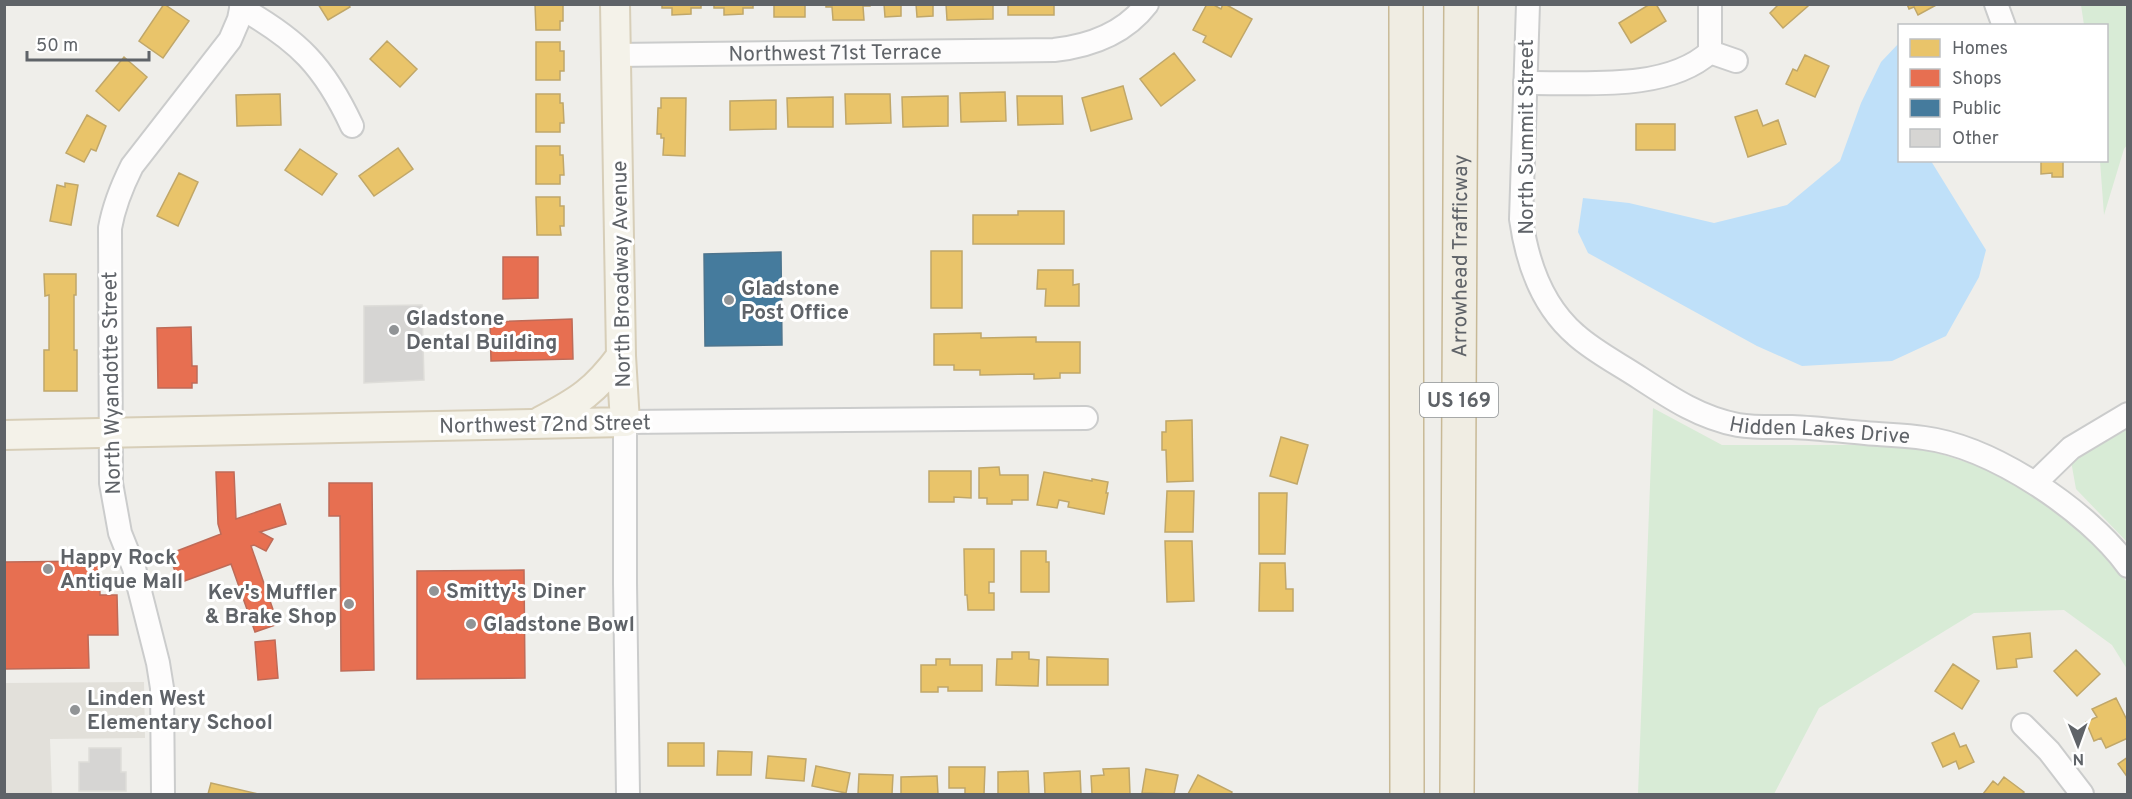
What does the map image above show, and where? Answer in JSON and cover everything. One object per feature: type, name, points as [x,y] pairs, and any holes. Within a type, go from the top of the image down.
[{"type":"highway","name":"US 169","points":[[1406,4],[1407,795]]},
{"type":"highway","name":"Arrowhead Trafficway","points":[[1457,795],[1461,4]]},
{"type":"main road","name":"North Broadway Avenue","points":[[615,4],[621,356],[625,422]]},
{"type":"main road","points":[[536,424],[587,395],[606,376],[621,356]]},
{"type":"main road","name":"Northwest 72nd Street","points":[[4,435],[625,422]]},
{"type":"street","name":"Northwest 71st Terrace","points":[[616,55],[1053,50],[1095,42],[1124,27],[1147,4]]},
{"type":"street","name":"North Summit Street","points":[[1527,4],[1521,219],[1524,243],[1532,269]]},
{"type":"street","points":[[1525,83],[1641,81],[1679,72],[1700,61],[1710,52],[1710,4]]},
{"type":"street","points":[[1996,4],[2003,24]]},
{"type":"street","points":[[242,6],[273,26],[306,53],[333,87],[352,126]]},
{"type":"street","name":"North Wyandotte Street","points":[[163,795],[162,688],[158,663],[134,568],[120,533],[111,483],[109,239],[114,206],[132,166],[230,40],[242,6]]},
{"type":"street","points":[[1710,52],[1736,61]]},
{"type":"street","name":"Hidden Lakes Drive","points":[[1532,269],[1553,309],[1577,336],[1681,405],[1719,420],[1759,428],[1791,427],[1926,438],[1964,449],[1998,463],[2035,483],[2079,515],[2127,566]]},
{"type":"street","points":[[2035,483],[2071,448],[2127,414]]},
{"type":"street","name":"Northwest 72nd Street","points":[[625,422],[1086,418]]},
{"type":"street","name":"North Broadway Avenue","points":[[625,422],[628,795]]},
{"type":"street","points":[[2023,725],[2049,751],[2082,795]]},
{"type":"shaded area","name":"Linden West Elementary School","points":[[144,682],[145,738],[50,739],[52,794],[5,794],[5,683]]},
{"type":"green space","points":[[2081,5],[2127,5],[2127,145],[2104,215],[2100,162],[2108,162],[2108,24],[2084,24]]},
{"type":"green space","points":[[1653,408],[1722,445],[1912,445],[2004,474],[2071,519],[2127,582],[2127,669],[2112,645],[2064,610],[1974,613],[1819,708],[1774,794],[1638,794]]},
{"type":"green space","points":[[2127,425],[2127,542],[2076,489],[2071,461]]},
{"type":"water","points":[[1898,44],[1898,162],[1932,162],[1986,250],[1979,277],[1946,336],[1892,361],[1802,366],[1757,346],[1588,253],[1578,232],[1583,198],[1629,203],[1714,223],[1787,205],[1840,161],[1861,103],[1881,62]]},
{"type":"building: Homes","points":[[164,4],[189,21],[163,58],[139,41]]},
{"type":"building: Homes","points":[[318,4],[348,4],[350,7],[328,20]]},
{"type":"building: Homes","points":[[535,4],[563,4],[563,21],[560,21],[560,30],[536,30]]},
{"type":"building: Homes","points":[[662,4],[701,4],[701,8],[691,8],[691,14],[672,15],[672,8],[662,8]]},
{"type":"building: Homes","points":[[714,4],[753,4],[753,8],[743,8],[743,14],[724,15],[724,8],[714,8]]},
{"type":"building: Homes","points":[[774,4],[805,4],[805,17],[774,17]]},
{"type":"building: Homes","points":[[826,4],[870,4],[870,6],[863,6],[864,20],[833,20],[832,7],[826,7]]},
{"type":"building: Homes","points":[[884,4],[901,4],[901,16],[885,17]]},
{"type":"building: Homes","points":[[916,4],[933,4],[933,16],[917,17]]},
{"type":"building: Homes","points":[[946,4],[993,4],[993,19],[947,20]]},
{"type":"building: Homes","points":[[1008,4],[1054,4],[1054,15],[1008,15]]},
{"type":"building: Homes","points":[[1207,4],[1221,9],[1225,4],[1252,19],[1231,57],[1203,42],[1206,36],[1193,30]]},
{"type":"building: Homes","points":[[1650,4],[1656,4],[1666,21],[1631,43],[1619,23]]},
{"type":"building: Homes","points":[[1779,4],[1807,4],[1808,6],[1783,28],[1770,13]]},
{"type":"building: Homes","points":[[1907,4],[1938,4],[1918,15],[1914,7],[1909,9]]},
{"type":"building: Homes","points":[[387,41],[417,69],[400,87],[370,59]]},
{"type":"building: Homes","points":[[536,42],[560,42],[560,51],[564,51],[564,71],[560,71],[560,80],[536,80]]},
{"type":"building: Homes","points":[[1174,53],[1195,80],[1161,106],[1140,79]]},
{"type":"building: Homes","points":[[1805,55],[1829,66],[1815,97],[1786,84],[1793,69],[1797,71]]},
{"type":"building: Homes","points":[[124,57],[147,77],[119,111],[96,91]]},
{"type":"building: Homes","points":[[1123,86],[1132,119],[1091,131],[1082,98]]},
{"type":"building: Homes","points":[[1005,92],[1006,121],[961,122],[960,93]]},
{"type":"building: Homes","points":[[280,94],[281,125],[237,126],[236,95]]},
{"type":"building: Homes","points":[[536,94],[560,94],[564,123],[560,123],[560,132],[536,132]]},
{"type":"building: Homes","points":[[845,94],[890,94],[891,123],[846,124]]},
{"type":"building: Homes","points":[[948,96],[948,126],[903,127],[902,97]]},
{"type":"building: Homes","points":[[1017,96],[1062,96],[1063,124],[1018,125]]},
{"type":"building: Homes","points":[[833,97],[833,127],[788,127],[787,98]]},
{"type":"building: Homes","points":[[661,98],[686,98],[685,156],[663,155],[664,138],[661,138],[661,134],[657,134],[658,108],[661,108]]},
{"type":"building: Homes","points":[[776,100],[776,129],[730,130],[730,101]]},
{"type":"building: Homes","points":[[1757,110],[1763,126],[1778,120],[1786,144],[1748,157],[1735,117]]},
{"type":"building: Homes","points":[[87,115],[106,126],[96,151],[91,149],[84,162],[66,153]]},
{"type":"building: Homes","points":[[1636,124],[1675,124],[1675,150],[1636,150]]},
{"type":"building: Homes","points":[[536,146],[560,146],[564,175],[560,175],[560,184],[536,184]]},
{"type":"building: Homes","points":[[398,148],[413,169],[374,196],[359,176]]},
{"type":"building: Homes","points":[[300,149],[337,174],[322,195],[285,170]]},
{"type":"building: Homes","points":[[2041,162],[2063,162],[2063,177],[2052,177],[2052,173],[2041,174]]},
{"type":"building: Homes","points":[[179,173],[198,182],[178,226],[157,216]]},
{"type":"building: Homes","points":[[65,183],[78,185],[71,225],[50,221],[57,185],[65,187]]},
{"type":"building: Homes","points":[[536,197],[560,197],[560,206],[564,206],[564,226],[560,226],[561,235],[537,235]]},
{"type":"building: Homes","points":[[1018,211],[1064,211],[1064,244],[973,244],[973,215],[1018,215]]},
{"type":"building: Homes","points":[[931,251],[962,251],[962,308],[931,308]]},
{"type":"building: Homes","points":[[1038,270],[1073,270],[1073,285],[1079,284],[1079,306],[1045,306],[1046,289],[1037,289]]},
{"type":"building: Homes","points":[[44,274],[76,274],[74,350],[77,350],[77,391],[44,391],[44,350],[49,350],[49,295],[45,296]]},
{"type":"building: Homes","points":[[981,333],[981,338],[1036,337],[1036,342],[1080,342],[1080,373],[1060,373],[1060,378],[1034,379],[1034,374],[980,375],[980,370],[954,370],[954,365],[934,365],[934,334]]},
{"type":"building: Homes","points":[[1192,420],[1193,481],[1167,482],[1166,450],[1162,450],[1162,432],[1166,432],[1166,421]]},
{"type":"building: Homes","points":[[1281,437],[1308,445],[1297,484],[1270,476]]},
{"type":"building: Homes","points":[[999,467],[1000,475],[1028,475],[1028,500],[1012,500],[1012,504],[987,504],[987,498],[979,498],[979,468]]},
{"type":"building: Homes","points":[[929,471],[971,471],[971,498],[954,497],[954,502],[929,502]]},
{"type":"building: Homes","points":[[1044,472],[1108,482],[1104,514],[1068,507],[1069,502],[1059,500],[1057,508],[1037,505]]},
{"type":"building: Homes","points":[[1167,491],[1194,491],[1193,532],[1165,532]]},
{"type":"building: Homes","points":[[1259,493],[1287,493],[1285,554],[1259,554]]},
{"type":"building: Homes","points":[[1165,541],[1192,541],[1194,601],[1167,602]]},
{"type":"building: Homes","points":[[964,549],[994,549],[994,582],[989,582],[989,593],[994,593],[994,610],[968,610],[967,595],[965,595]]},
{"type":"building: Homes","points":[[1021,551],[1046,551],[1046,562],[1049,562],[1049,592],[1021,592]]},
{"type":"building: Homes","points":[[1260,563],[1285,563],[1286,589],[1293,589],[1293,611],[1259,611]]},
{"type":"building: Homes","points":[[2030,633],[2032,657],[2016,659],[2017,667],[1997,669],[1993,637]]},
{"type":"building: Homes","points":[[2076,650],[2100,674],[2077,696],[2054,671]]},
{"type":"building: Homes","points":[[1012,652],[1029,652],[1029,659],[1039,660],[1038,686],[996,685],[997,659],[1012,659]]},
{"type":"building: Homes","points":[[1047,657],[1108,659],[1108,685],[1047,685]]},
{"type":"building: Homes","points":[[936,659],[950,659],[950,665],[982,665],[982,691],[948,691],[948,687],[938,687],[938,692],[921,692],[921,665],[936,665]]},
{"type":"building: Homes","points":[[1953,664],[1979,681],[1962,709],[1935,691]]},
{"type":"building: Homes","points":[[2116,698],[2128,722],[2128,738],[2106,748],[2101,738],[2094,741],[2086,722],[2097,717],[2092,709]]},
{"type":"building: Homes","points":[[1954,733],[1960,747],[1966,745],[1974,762],[1959,769],[1956,761],[1943,767],[1932,743]]},
{"type":"building: Homes","points":[[668,743],[704,743],[704,766],[668,766]]},
{"type":"building: Homes","points":[[718,751],[752,752],[751,775],[717,775]]},
{"type":"building: Homes","points":[[768,756],[806,759],[804,781],[766,778]]},
{"type":"building: Homes","points":[[2128,757],[2128,778],[2118,764]]},
{"type":"building: Homes","points":[[816,766],[850,773],[846,793],[812,786]]},
{"type":"building: Homes","points":[[949,767],[985,767],[984,794],[965,794],[965,788],[949,788]]},
{"type":"building: Homes","points":[[1129,768],[1130,794],[1092,794],[1091,776],[1104,775],[1103,769]]},
{"type":"building: Homes","points":[[1146,769],[1178,775],[1174,794],[1142,793]]},
{"type":"building: Homes","points":[[1028,771],[1029,794],[998,794],[998,772]]},
{"type":"building: Homes","points":[[1080,771],[1081,794],[1045,794],[1044,773]]},
{"type":"building: Homes","points":[[859,774],[893,775],[892,794],[858,794]]},
{"type":"building: Homes","points":[[1198,775],[1232,792],[1231,794],[1188,794]]},
{"type":"building: Homes","points":[[937,776],[938,794],[901,794],[901,777]]},
{"type":"building: Homes","points":[[2004,777],[2024,792],[2022,794],[1983,794],[1993,781],[1998,785]]},
{"type":"building: Homes","points":[[211,783],[258,794],[208,794]]},
{"type":"building: Shops","points":[[503,257],[538,257],[538,298],[503,299]]},
{"type":"building: Shops","points":[[572,319],[573,359],[491,361],[490,322]]},
{"type":"building: Shops","points":[[191,327],[192,366],[197,366],[197,383],[192,383],[192,388],[158,388],[157,328]]},
{"type":"building: Shops","points":[[216,472],[234,472],[236,519],[280,504],[286,524],[260,532],[273,539],[266,551],[254,545],[251,546],[278,624],[255,632],[231,564],[179,583],[169,554],[221,534],[218,524]]},
{"type":"building: Shops","points":[[329,483],[372,483],[374,670],[341,671],[340,516],[329,516]]},
{"type":"building: Shops","points":[[99,561],[100,595],[117,595],[118,635],[88,635],[89,668],[4,669],[4,562]]},
{"type":"building: Shops","name":"Gladstone Bowl","points":[[524,570],[525,678],[417,679],[417,571]]},
{"type":"building: Shops","points":[[275,640],[278,678],[258,680],[255,642]]},
{"type":"building: Public","points":[[781,252],[782,345],[705,346],[704,254]]},
{"type":"building: Other","name":"Gladstone Dental Building","points":[[422,305],[424,380],[364,383],[364,306]]},
{"type":"building: Other","points":[[89,748],[121,748],[121,772],[126,772],[126,791],[79,791],[79,762],[89,762]]},
{"type":"place","name":"Gladstone Post Office","points":[[729,300]]},
{"type":"place","name":"Gladstone Dental Building","points":[[394,330]]},
{"type":"place","name":"Happy Rock Antique Mall","points":[[48,569]]},
{"type":"place","name":"Smitty's Diner","points":[[434,591]]},
{"type":"place","name":"Kev's Muffler & Brake Shop","points":[[349,604]]},
{"type":"place","name":"Gladstone Bowl","points":[[471,624]]},
{"type":"place","name":"Linden West Elementary School","points":[[75,710]]}]
